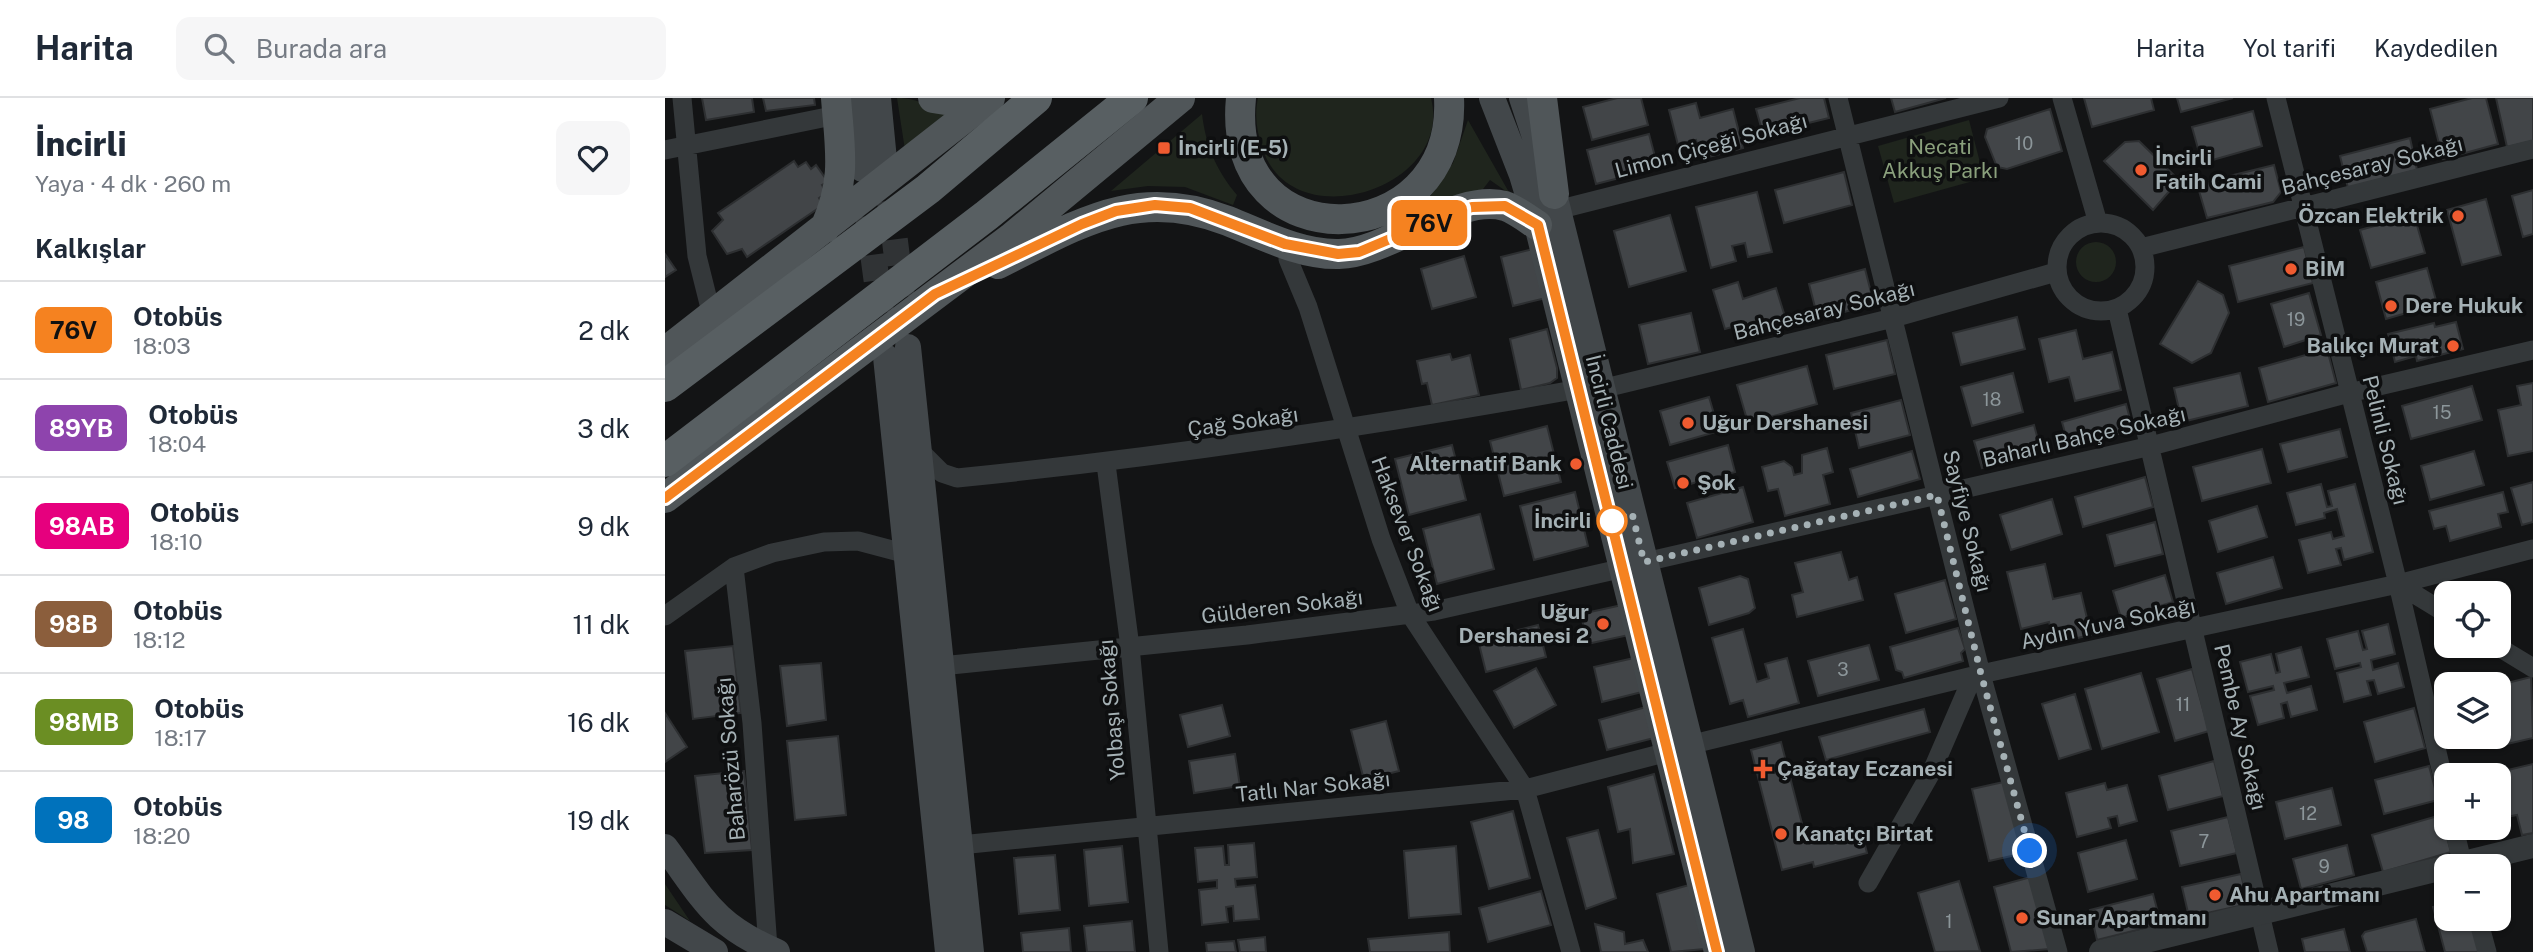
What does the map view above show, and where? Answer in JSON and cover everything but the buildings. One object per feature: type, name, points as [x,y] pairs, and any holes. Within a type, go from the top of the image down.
[{"type":"highway","points":[[665,386],[928,189],[1036,98]]},
{"type":"highway","points":[[665,461],[976,223],[1132,98]]},
{"type":"main road","points":[[843,104],[873,164],[878,98]]},
{"type":"main road","points":[[933,98],[972,101],[981,98]]},
{"type":"main road","points":[[665,352],[990,98]]},
{"type":"main road","points":[[665,498],[1011,238],[1180,98]]},
{"type":"main road","points":[[1241,98],[1239,127],[1244,151],[1266,188],[1280,203],[1291,209],[1329,221],[1371,216],[1394,206],[1412,192],[1427,176],[1447,136],[1449,98]]},
{"type":"main road","name":"İncirli Caddesi","points":[[1492,98],[1523,175],[1550,210]]},
{"type":"main road","name":"İncirli Caddesi","points":[[1522,98],[1590,389],[1680,748],[1742,952]]},
{"type":"main road","points":[[935,294],[1082,224],[1116,211],[1155,205],[1190,208],[1285,244],[1338,254],[1359,252],[1472,207],[1505,206],[1550,210],[1542,98]]},
{"type":"main road","points":[[824,230],[838,198],[843,104]]},
{"type":"main road","points":[[948,952],[907,554],[897,352],[920,451],[971,952]]},
{"type":"main road","name":"İncirli Caddesi","points":[[1680,748],[1717,952]]},
{"type":"main road","points":[[665,847],[715,916],[731,930],[773,950]]},
{"type":"main road","points":[[665,922],[715,952]]},
{"type":"street","points":[[683,98],[697,257],[712,316]]},
{"type":"street","name":"Sayfiye Sokağı","points":[[1838,98],[1937,495],[1977,675],[2058,952]]},
{"type":"street","name":"Limon Çiçeği Sokağı","points":[[1550,210],[1999,98]]},
{"type":"street","points":[[2062,98],[2098,223]]},
{"type":"street","name":"Pelinli Sokağı","points":[[2276,98],[2398,584],[2440,763]]},
{"type":"street","points":[[665,150],[843,104]]},
{"type":"street","name":"Bahçesaray Sokağı","points":[[2141,248],[2533,149]]},
{"type":"street","points":[[2098,223],[2123,229],[2141,248],[2145,277],[2129,302],[2116,309],[2103,312],[2078,305],[2060,285],[2056,272],[2060,249],[2075,231],[2098,223]]},
{"type":"street","name":"Haksever Sokağı","points":[[1288,259],[1316,333],[1344,431],[1410,614],[1525,789],[1571,952]]},
{"type":"street","name":"Bahçesaray Sokağı","points":[[1590,389],[1893,318],[2056,272]]},
{"type":"street","name":"Pembe Ay Sokağı","points":[[2116,309],[2151,446],[2269,952]]},
{"type":"street","name":"Baharlı Bahçe Sokağı","points":[[1634,565],[2151,446],[2349,393],[2533,350]]},
{"type":"street","name":"Çağ Sokağı","points":[[920,451],[942,473],[957,478],[1106,464],[1344,431],[1590,389]]},
{"type":"street","name":"Yolbaşı Sokağı","points":[[1106,464],[1130,647],[1145,828],[1159,952]]},
{"type":"street","points":[[665,616],[734,567],[772,553],[824,542],[858,541],[907,554]]},
{"type":"street","name":"Aydın Yuva Sokağı","points":[[1680,748],[1977,675],[2398,584],[2533,549]]},
{"type":"street","name":"Gülderen Sokağı","points":[[941,666],[1434,611],[1634,565]]},
{"type":"street","name":"Baharözü Sokağı","points":[[734,567],[752,723],[773,950]]},
{"type":"street","points":[[2398,584],[2434,606]]},
{"type":"street","points":[[2511,655],[2533,668]]},
{"type":"street","points":[[1868,883],[1932,771],[1977,675]]},
{"type":"street","name":"Tatlı Nar Sokağı","points":[[960,845],[1525,789],[1680,748]]},
{"type":"street","points":[[2502,854],[2533,846]]},
{"type":"street","points":[[2102,952],[2434,871]]},
{"type":"street","points":[[2481,931],[2487,952]]},
{"type":"green space","points":[[897,98],[918,101],[950,114],[905,150]]},
{"type":"green space","points":[[1258,98],[1431,98],[1432,130],[1419,157],[1396,177],[1367,191],[1336,196],[1306,192],[1280,177],[1263,150],[1257,124]]},
{"type":"green space","points":[[1202,114],[1213,157],[1237,195],[1233,205],[1185,187],[1148,186],[1111,191]]},
{"type":"green space","points":[[1468,120],[1510,194],[1490,180],[1483,189],[1434,202],[1429,198],[1453,163]]},
{"type":"green space","name":"Necati Akkuş Parkı","points":[[1969,120],[1984,178],[1894,203],[1878,146]]},
{"type":"green space","points":[[2096,242],[2110,248],[2116,262],[2110,276],[2096,282],[2082,276],[2076,262],[2082,248]]},
{"type":"green space","points":[[665,884],[690,921],[665,905]]},
{"type":"tunnel","points":[[885,162],[902,297]]},
{"type":"tunnel","points":[[868,216],[881,313]]},
{"type":"bus line","name":"76V","points":[[665,498],[935,294],[1082,224],[1116,211],[1155,205],[1190,208],[1285,244],[1338,254],[1359,252],[1472,207],[1505,206],[1538,225],[1717,952]]},
{"type":"place","name":"İncirli (E-5)","points":[[1164,148]]},
{"type":"place","name":"İncirli Fatih Cami","points":[[2141,170]]},
{"type":"place","name":"Özcan Elektrik","points":[[2458,216]]},
{"type":"place","name":"BİM","points":[[2291,269]]},
{"type":"place","name":"Dere Hukuk","points":[[2391,306]]},
{"type":"place","name":"Balıkçı Murat","points":[[2453,346]]},
{"type":"place","name":"Uğur Dershanesi","points":[[1688,423]]},
{"type":"place","name":"Alternatif Bank","points":[[1576,464]]},
{"type":"place","name":"Şok","points":[[1683,483]]},
{"type":"place","name":"İncirli","points":[[1612,521]]},
{"type":"place","name":"Uğur Dershanesi 2","points":[[1603,624]]},
{"type":"place","name":"Çağatay Eczanesi","points":[[1763,769]]},
{"type":"place","name":"Kanatçı Birtat","points":[[1781,834]]},
{"type":"place","name":"Ahu Apartmanı","points":[[2215,895]]},
{"type":"place","name":"Sunar Apartmanı","points":[[2022,918]]},
{"type":"route","points":[[1612,521],[1632,513],[1644,562],[1937,495],[1981,674],[2030,851]]}]
